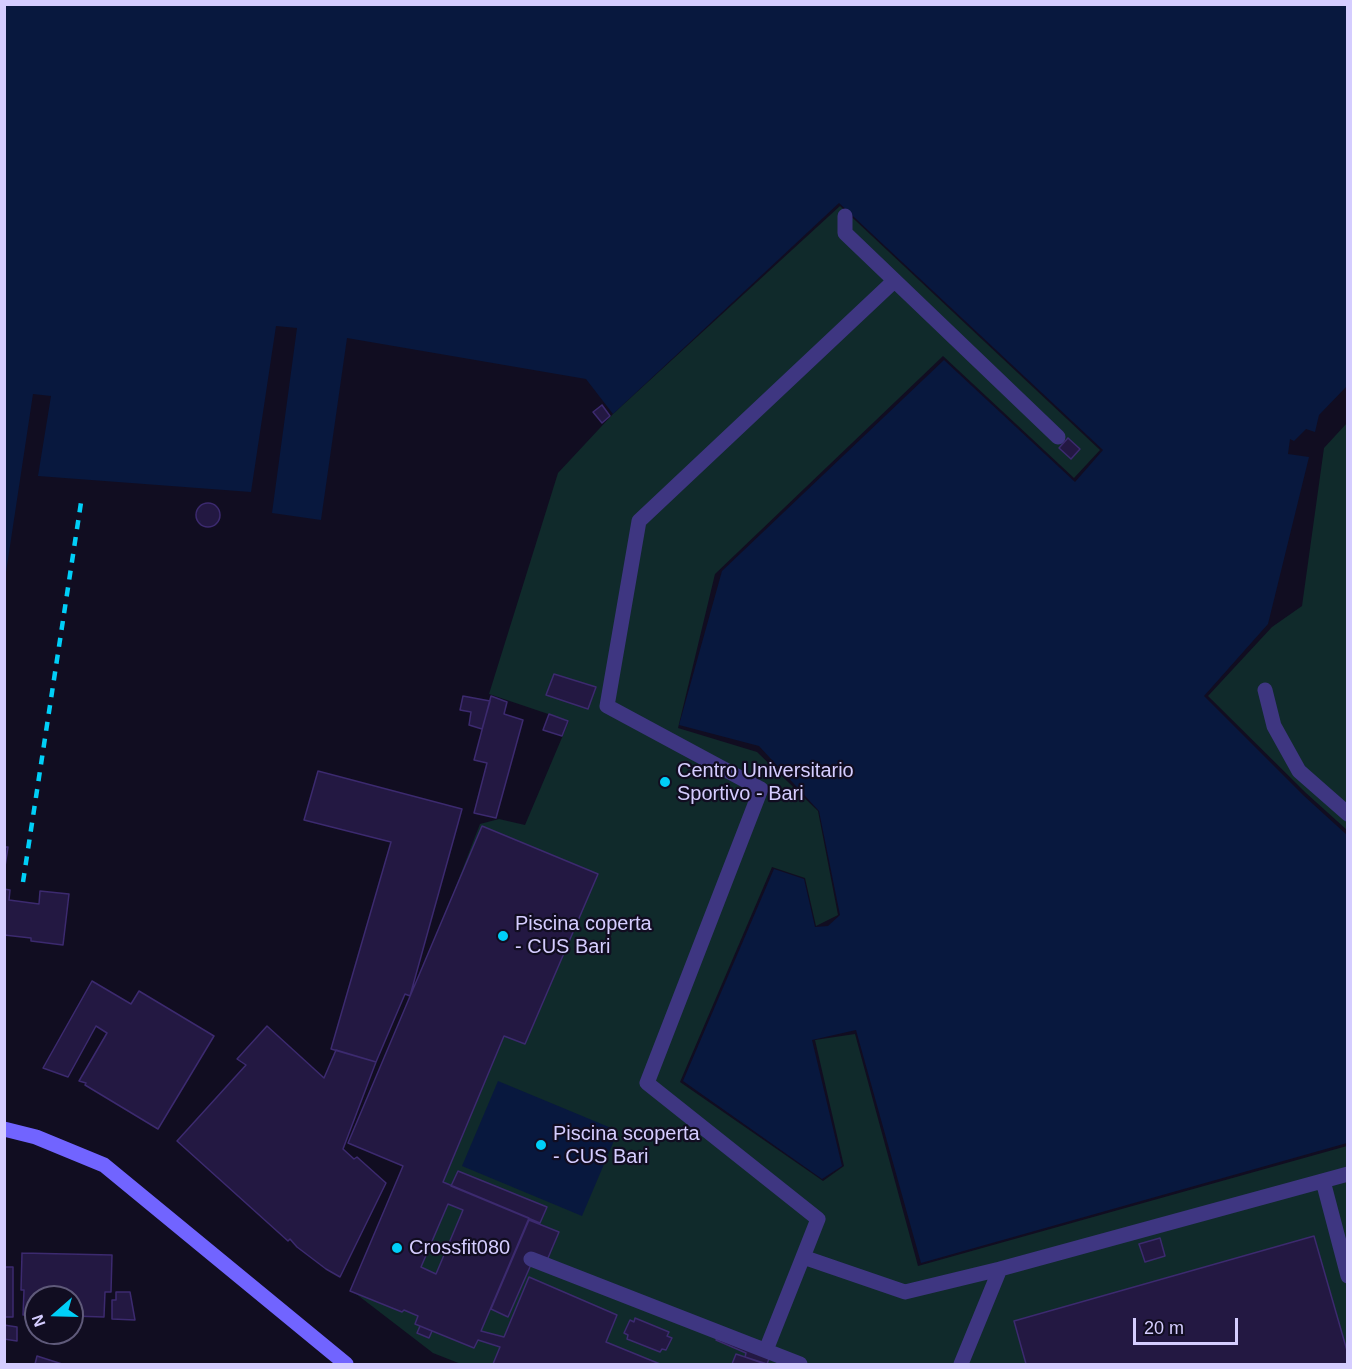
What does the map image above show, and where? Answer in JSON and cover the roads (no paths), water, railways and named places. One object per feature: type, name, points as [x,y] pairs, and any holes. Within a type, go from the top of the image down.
[{"type":"main road","points":[[4,1129],[36,1137],[104,1165],[346,1365]]},
{"type":"street","points":[[845,216],[845,233],[1058,437]]},
{"type":"street","points":[[766,1350],[818,1219],[647,1083],[761,789],[607,706],[639,522],[894,280]]},
{"type":"street","points":[[1265,690],[1274,726],[1299,771],[1347,814]]},
{"type":"street","points":[[803,1257],[905,1292],[1000,1269],[1347,1174]]},
{"type":"street","points":[[1323,1181],[1347,1276]]},
{"type":"street","points":[[531,1259],[800,1365]]},
{"type":"street","points":[[961,1365],[1000,1269]]},
{"type":"water","points":[[5,5],[1347,5],[1347,386],[1319,415],[1315,432],[1306,429],[1294,441],[1290,439],[1288,454],[1309,457],[1268,624],[1204,696],[1303,795],[1347,835],[1347,1143],[921,1263],[856,1030],[812,1040],[842,1166],[822,1179],[683,1081],[774,869],[804,879],[815,927],[828,926],[840,915],[819,811],[759,746],[679,725],[722,571],[944,360],[1075,482],[1103,450],[839,203],[613,414],[586,379],[347,338],[321,520],[272,513],[297,328],[276,326],[251,492],[38,476],[51,396],[33,394],[5,579]]},
{"type":"water","name":"Piscina scoperta - CUS Bari","points":[[498,1081],[616,1130],[614,1135],[616,1136],[582,1216],[462,1166]]},
{"type":"railway","points":[[23,882],[82,496]]},
{"type":"place","name":"Centro Universitario Sportivo - Bari","points":[[665,782]]},
{"type":"place","name":"Piscina coperta - CUS Bari","points":[[503,936]]},
{"type":"place","name":"Piscina scoperta - CUS Bari","points":[[541,1145]]},
{"type":"place","name":"Crossfit080","points":[[397,1248]]}]
